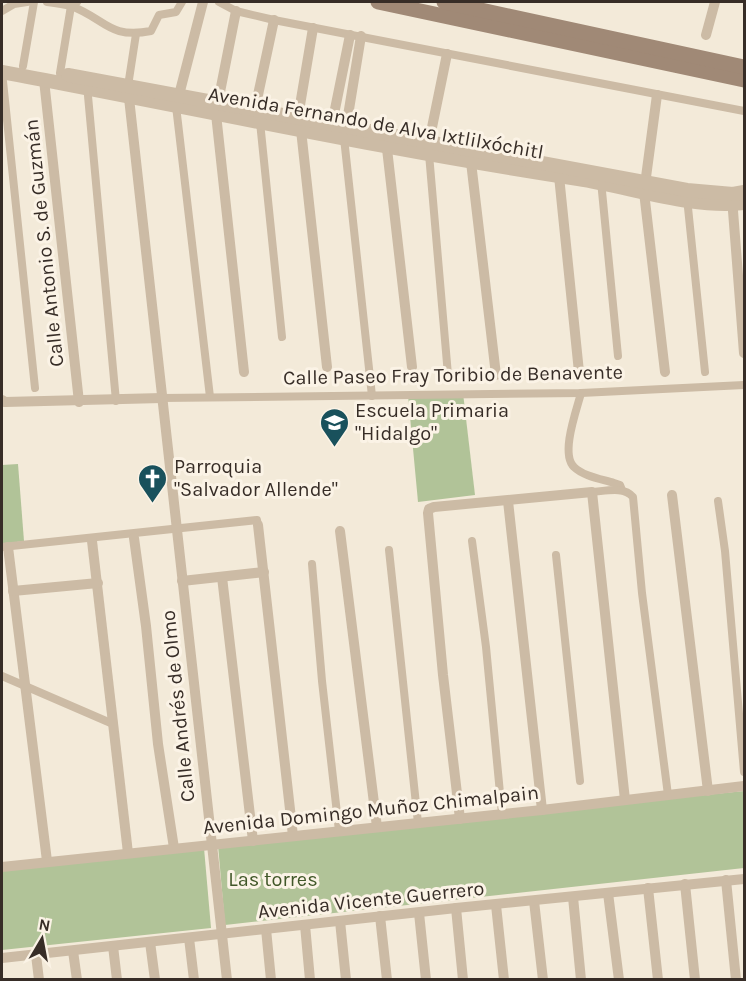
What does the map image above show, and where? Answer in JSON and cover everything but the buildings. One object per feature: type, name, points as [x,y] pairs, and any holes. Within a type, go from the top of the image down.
[{"type":"main road","points":[[378,2],[477,11],[744,67]]},
{"type":"main road","points":[[444,2],[744,80]]},
{"type":"street","points":[[8,6],[27,2]]},
{"type":"street","points":[[23,66],[34,2]]},
{"type":"street","points":[[47,2],[74,4],[115,31],[136,34],[151,31],[159,15],[176,12],[182,2]]},
{"type":"street","points":[[203,2],[178,100],[210,397]]},
{"type":"street","points":[[219,2],[236,11],[274,20],[744,111]]},
{"type":"street","points":[[706,35],[715,2]]},
{"type":"street","points":[[60,74],[74,4]]},
{"type":"street","points":[[236,11],[217,108],[244,372]]},
{"type":"street","points":[[274,20],[257,115],[282,337]]},
{"type":"street","points":[[313,28],[300,124],[327,367]]},
{"type":"street","points":[[2,400],[5,402],[79,402],[162,398],[129,91],[136,34]]},
{"type":"street","points":[[355,36],[341,130],[372,396]]},
{"type":"street","points":[[447,54],[429,148],[448,375]]},
{"type":"street","name":"Avenida Fernando de Alva Ixtlilxóchitl","points":[[2,63],[60,74],[87,83]]},
{"type":"street","points":[[2,72],[35,388]]},
{"type":"street","name":"Avenida Fernando de Alva Ixtlilxóchitl","points":[[2,72],[44,80],[87,83],[687,195],[738,198]]},
{"type":"street","name":"Calle Antonio S. de Guzmán","points":[[44,80],[79,402]]},
{"type":"street","points":[[87,83],[117,400]]},
{"type":"street","points":[[657,95],[644,187],[665,372]]},
{"type":"street","points":[[386,140],[412,366]]},
{"type":"street","name":"Avenida Fernando de Alva Ixtlilxóchitl","points":[[429,148],[471,162],[559,177],[601,178]]},
{"type":"street","points":[[471,162],[496,375]]},
{"type":"street","points":[[559,177],[579,372]]},
{"type":"street","points":[[601,178],[618,356]]},
{"type":"street","points":[[687,195],[705,372]]},
{"type":"street","points":[[738,198],[744,353]]},
{"type":"street","name":"Calle Paseo Fray Toribio de Benavente","points":[[162,398],[581,393],[744,385]]},
{"type":"street","points":[[581,393],[568,447],[568,458],[575,468],[620,485],[622,490]]},
{"type":"street","name":"Calle Andrés de Olmo","points":[[162,398],[227,980]]},
{"type":"street","points":[[460,819],[428,516],[429,509],[434,507],[592,492],[622,490],[631,493],[668,795]]},
{"type":"street","points":[[592,492],[625,800]]},
{"type":"street","points":[[672,495],[708,791]]},
{"type":"street","points":[[508,501],[542,810]]},
{"type":"street","points":[[718,501],[725,551],[744,772]]},
{"type":"street","points":[[46,861],[13,591],[5,547],[92,539],[176,527],[257,520],[293,836]]},
{"type":"street","points":[[340,531],[376,827]]},
{"type":"street","points":[[134,538],[158,744],[174,848]]},
{"type":"street","points":[[92,539],[128,853]]},
{"type":"street","points":[[472,540],[486,647],[502,814]]},
{"type":"street","points":[[389,550],[418,823]]},
{"type":"street","points":[[556,555],[580,782]]},
{"type":"street","points":[[312,564],[322,681],[339,831]]},
{"type":"street","points":[[182,581],[264,572]]},
{"type":"street","points":[[222,577],[253,841]]},
{"type":"street","points":[[13,591],[98,583]]},
{"type":"street","points":[[2,676],[113,724]]},
{"type":"street","name":"Avenida Domingo Muñoz Chimalpain","points":[[2,867],[460,819],[744,786]]},
{"type":"street","name":"Avenida Vicente Guerrero","points":[[2,958],[744,879]]},
{"type":"street","points":[[726,880],[736,980]]},
{"type":"street","points":[[685,884],[694,980]]},
{"type":"street","points":[[648,888],[657,980]]},
{"type":"street","points":[[608,893],[619,980]]},
{"type":"street","points":[[573,897],[581,980]]},
{"type":"street","points":[[534,901],[543,980]]},
{"type":"street","points":[[496,905],[504,980]]},
{"type":"street","points":[[456,908],[464,980]]},
{"type":"street","points":[[419,913],[426,980]]},
{"type":"street","points":[[380,916],[387,980]]},
{"type":"street","points":[[340,921],[346,980]]},
{"type":"street","points":[[305,925],[310,980]]},
{"type":"street","points":[[266,929],[271,980]]},
{"type":"street","points":[[189,938],[194,980]]},
{"type":"street","points":[[150,942],[155,980]]},
{"type":"street","points":[[113,946],[117,980]]},
{"type":"street","points":[[74,951],[77,980]]},
{"type":"street","points":[[36,955],[39,980]]},
{"type":"green space","points":[[463,393],[475,495],[418,502],[408,395]]},
{"type":"green space","points":[[18,464],[24,541],[2,544],[2,465]]},
{"type":"green space","name":"Las torres","points":[[744,791],[744,868],[225,925],[218,845]]},
{"type":"green space","name":"Las torres","points":[[204,848],[211,928],[2,950],[2,870]]},
{"type":"place","name":"Escuela Primaria \"Hidalgo\"","points":[[334,448]]},
{"type":"place","name":"Parroquia \"Salvador Allende\"","points":[[153,504]]}]
